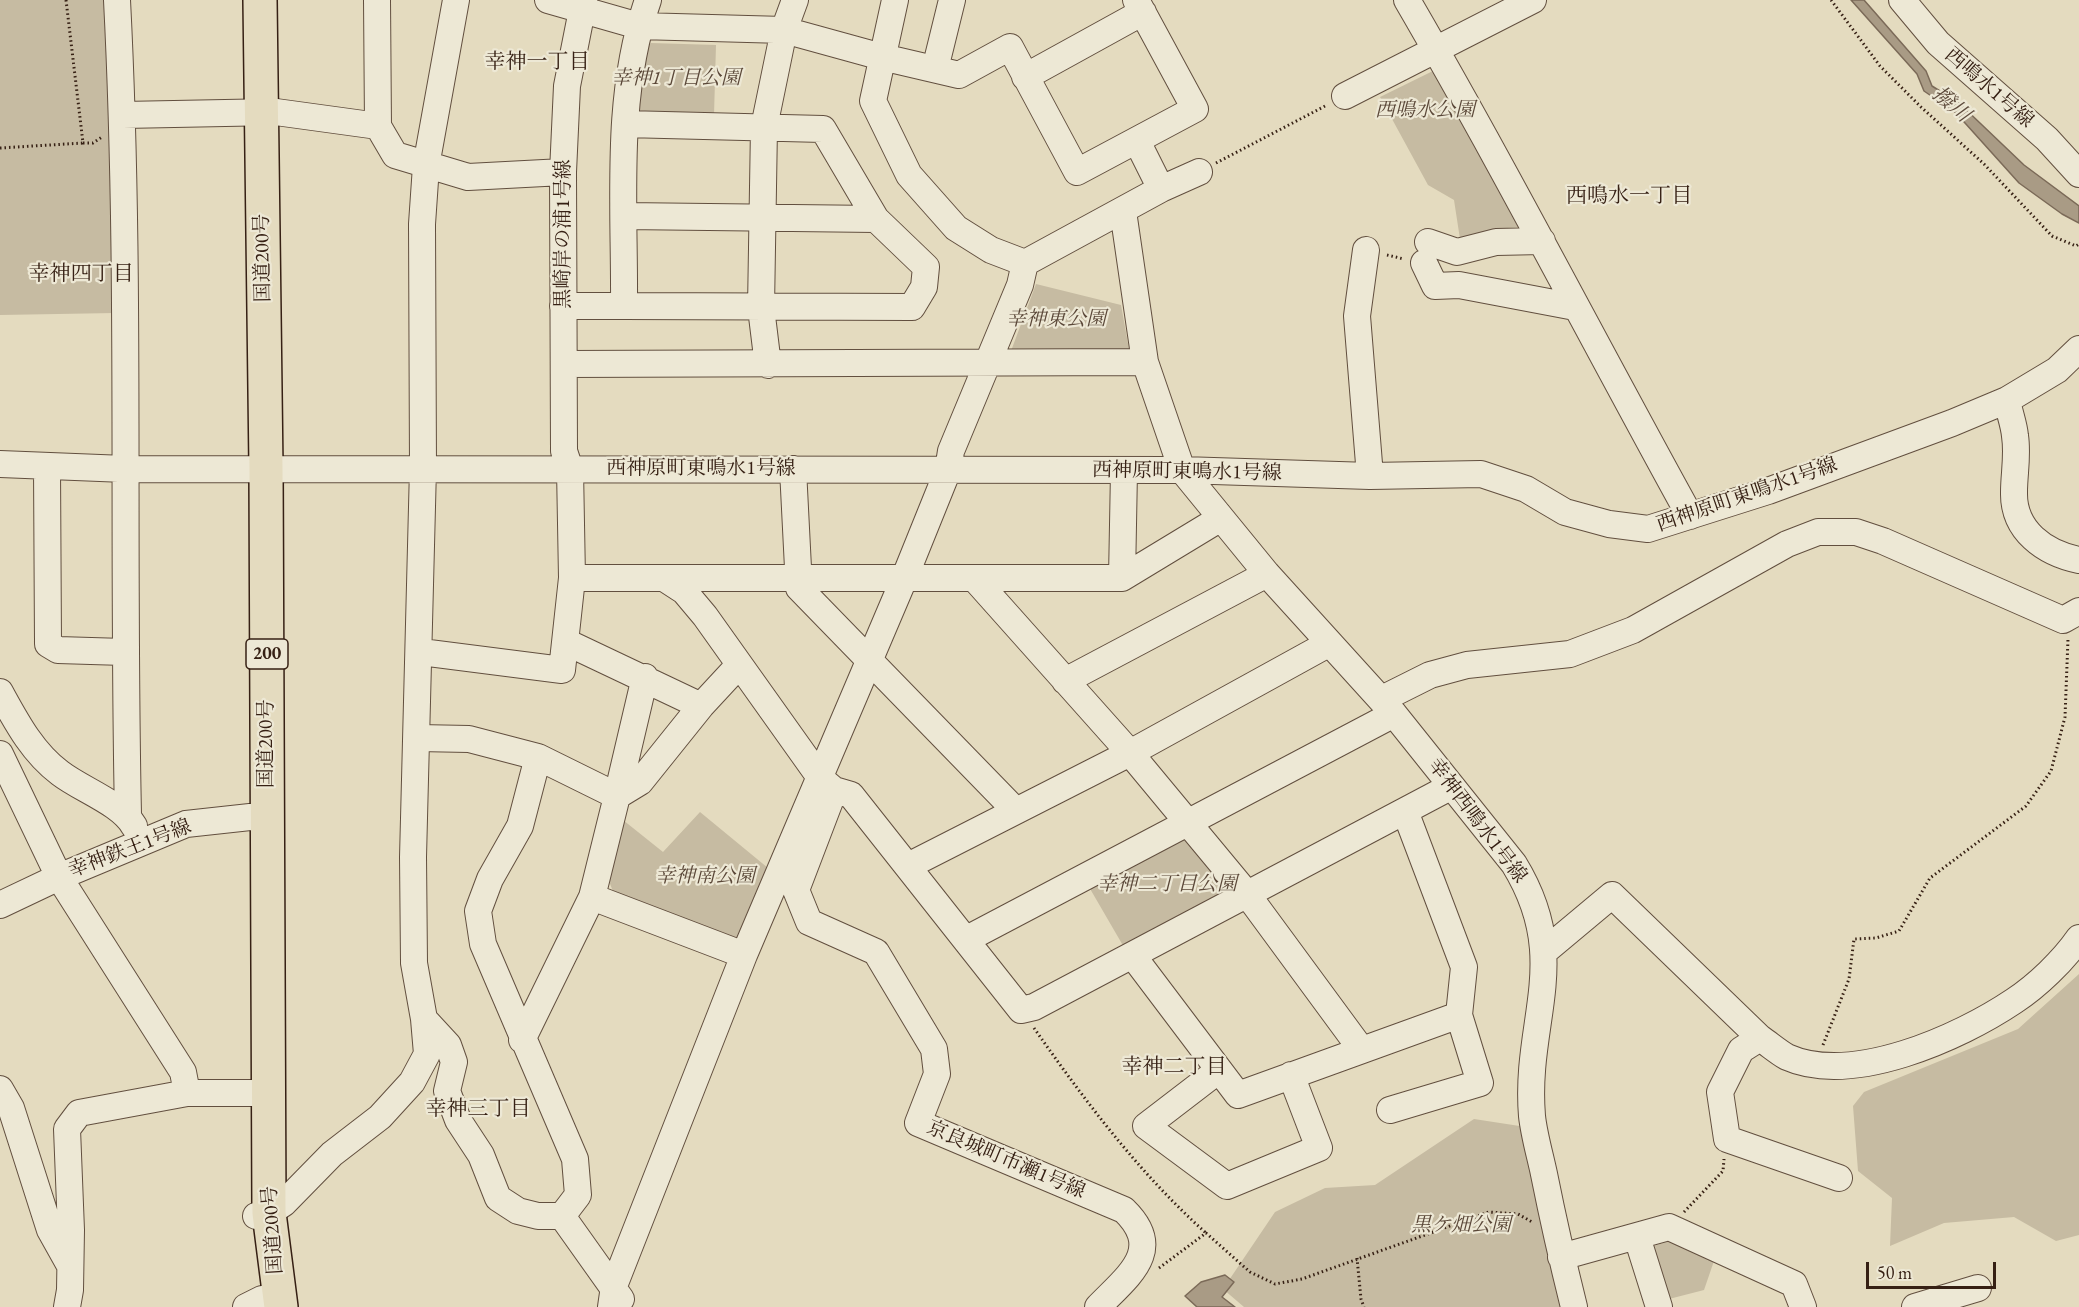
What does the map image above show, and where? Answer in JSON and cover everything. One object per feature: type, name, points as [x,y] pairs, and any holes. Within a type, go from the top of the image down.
[{"type":"highway","name":"国道200号","points":[[242,0],[252,112],[261,1215],[266,1304]]},
{"type":"highway","name":"国道200号","points":[[252,112],[260,0]]},
{"type":"street","points":[[117,0],[123,119],[124,652],[128,814],[143,842]]},
{"type":"street","points":[[377,0],[378,126],[395,155],[468,177],[564,172]]},
{"type":"street","points":[[261,1215],[284,1203],[332,1154],[380,1117],[412,1082],[427,1054],[424,1019],[414,963],[413,856],[421,652],[422,224],[426,166],[456,0]]},
{"type":"street","points":[[548,0],[583,5],[639,26],[784,30],[959,75],[1010,47],[1025,77],[1077,172],[1196,109],[1140,6],[1025,77]]},
{"type":"street","points":[[624,306],[625,124],[630,65],[648,0]]},
{"type":"street","points":[[768,365],[761,308],[764,127],[784,30],[795,0]]},
{"type":"street","points":[[895,0],[873,101],[909,175],[956,228],[991,250],[1025,263],[1161,189],[1199,172]]},
{"type":"street","points":[[935,69],[952,0]]},
{"type":"street","points":[[1407,0],[1542,241],[1575,307],[1690,516]]},
{"type":"street","points":[[1345,96],[1533,0]]},
{"type":"street","name":"西鳴水1号線","points":[[1902,0],[1938,43],[2047,139],[2079,174]]},
{"type":"street","name":"黒崎岸の浦1号線","points":[[421,652],[562,670],[572,578],[570,469],[564,451],[564,172],[567,86],[583,5]]},
{"type":"street","points":[[123,119],[252,112],[378,126]]},
{"type":"street","points":[[564,306],[912,307],[924,287],[926,267],[876,219],[823,129],[625,124]]},
{"type":"street","points":[[1137,141],[1161,189]]},
{"type":"street","points":[[1123,211],[1145,363],[1182,470]]},
{"type":"street","points":[[625,216],[876,219]]},
{"type":"street","points":[[1542,241],[1496,242],[1457,252],[1426,252],[1435,286],[1459,285],[1575,307]]},
{"type":"street","points":[[1366,250],[1357,316],[1370,476]]},
{"type":"street","points":[[617,1300],[744,955],[828,784],[870,661],[948,470],[951,451],[1020,285],[1025,263]]},
{"type":"street","name":"西神原町東鳴水1号線","points":[[0,464],[47,468],[125,469],[1182,470],[1370,476],[1481,474],[1526,489],[1565,512],[1609,524],[1648,529],[1768,491],[1952,423],[2007,400],[2057,370],[2079,349]]},
{"type":"street","points":[[565,364],[1145,363]]},
{"type":"street","points":[[2007,400],[2015,436],[2013,494],[2018,520],[2036,542],[2062,556],[2079,560]]},
{"type":"street","points":[[47,468],[48,644],[58,650],[124,652]]},
{"type":"street","points":[[793,469],[799,588],[1015,810]]},
{"type":"street","name":"幸神西鳴水1号線","points":[[1182,470],[1328,644],[1388,706],[1450,787],[1514,864],[1526,883],[1538,916],[1545,951],[1545,979],[1534,1068],[1532,1116],[1561,1257],[1574,1307]]},
{"type":"street","points":[[1122,578],[1124,471]]},
{"type":"street","points":[[572,578],[798,576],[904,579],[1122,578],[1221,518]]},
{"type":"street","points":[[967,939],[1188,824],[1388,706],[1430,675],[1467,665],[1570,654],[1612,638],[1690,600],[1787,544],[1818,532],[1856,532],[2071,616]]},
{"type":"street","points":[[1065,681],[1267,574]]},
{"type":"street","points":[[664,578],[684,591],[828,784],[851,795],[1021,1010],[1034,1007],[1133,956],[1450,787]]},
{"type":"street","points":[[975,578],[1130,753],[1247,894],[1360,1049]]},
{"type":"street","points":[[566,642],[645,677],[701,706]]},
{"type":"street","points":[[908,866],[1130,753],[1328,644]]},
{"type":"street","points":[[617,796],[640,782],[701,706],[739,665]]},
{"type":"street","points":[[522,1040],[592,897],[645,677]]},
{"type":"street","points":[[0,692],[24,735],[58,772],[128,814]]},
{"type":"street","points":[[418,738],[469,739],[538,758],[617,796]]},
{"type":"street","points":[[0,754],[59,877],[183,1072],[187,1093]]},
{"type":"street","points":[[538,758],[520,826],[490,879],[478,911],[483,944],[522,1040],[575,1159],[579,1177],[578,1195],[562,1216]]},
{"type":"street","name":"京良城町市瀬1号線","points":[[828,784],[796,890],[808,922],[876,952],[934,1049],[937,1074],[918,1123],[1124,1210],[1139,1225],[1144,1245],[1138,1263],[1098,1307]]},
{"type":"street","points":[[1390,1110],[1480,1083],[1459,1015],[1464,967],[1405,811]]},
{"type":"street","name":"幸神鉄王1号線","points":[[0,906],[59,877],[186,824],[258,818]]},
{"type":"street","points":[[1545,951],[1612,895],[1760,1038],[1787,1057],[1835,1066],[1877,1061],[1965,1031],[2016,1000],[2069,952],[2079,938]]},
{"type":"street","points":[[592,897],[744,955]]},
{"type":"street","points":[[1133,956],[1238,1095],[1459,1015]]},
{"type":"street","points":[[424,1019],[448,1045],[454,1062],[447,1091],[458,1120],[481,1155],[498,1198],[518,1211],[538,1216],[562,1216]]},
{"type":"street","points":[[1760,1038],[1741,1050],[1720,1092],[1727,1139],[1839,1178]]},
{"type":"street","points":[[1219,1070],[1146,1126],[1227,1186],[1319,1148],[1291,1075]]},
{"type":"street","points":[[0,1089],[10,1108],[50,1230],[69,1265]]},
{"type":"street","points":[[67,1307],[70,1290],[67,1129],[80,1113],[187,1093],[260,1094]]},
{"type":"street","points":[[562,1216],[617,1300]]},
{"type":"street","points":[[1561,1257],[1669,1227],[1794,1284],[1803,1307]]},
{"type":"street","points":[[1637,1237],[1659,1307]]},
{"type":"street","points":[[1915,1307],[1978,1288]]},
{"type":"path","points":[[66,0],[83,143]]},
{"type":"path","points":[[1831,0],[1880,66],[1984,164],[2052,236],[2076,246],[2079,244]]},
{"type":"path","points":[[1199,172],[1345,96]]},
{"type":"path","points":[[0,148],[93,143],[123,119]]},
{"type":"path","points":[[1366,250],[1426,252]]},
{"type":"path","points":[[1815,1064],[1849,980],[1854,939],[1876,938],[1899,931],[1930,878],[2026,806],[2051,771],[2065,717],[2071,616]]},
{"type":"path","points":[[1021,1010],[1094,1109],[1173,1204],[1251,1272],[1275,1284],[1302,1279],[1489,1212],[1518,1214],[1541,1228]]},
{"type":"path","points":[[1669,1227],[1723,1171],[1727,1139]]},
{"type":"path","points":[[1151,1274],[1206,1233]]},
{"type":"path","points":[[1357,1258],[1360,1299],[1364,1307]]},
{"type":"green space","points":[[0,0],[109,0],[115,313],[0,315]]},
{"type":"green space","name":"幸神1丁目公園","points":[[651,43],[716,45],[714,115],[643,114],[636,106],[644,49]]},
{"type":"green space","name":"西鳴水公園","points":[[1439,68],[1521,228],[1511,234],[1460,239],[1454,200],[1428,185],[1380,97]]},
{"type":"green space","name":"幸神東公園","points":[[1036,284],[1121,305],[1129,349],[1011,351]]},
{"type":"green space","name":"幸神南公園","points":[[700,812],[768,868],[737,940],[614,894],[607,876],[623,820],[663,852]]},
{"type":"green space","name":"幸神二丁目公園","points":[[1179,836],[1189,839],[1229,885],[1229,893],[1125,949],[1089,887]]},
{"type":"green space","points":[[2079,974],[2079,1235],[2056,1241],[2014,1217],[1944,1223],[1890,1246],[1892,1198],[1858,1171],[1853,1106],[1864,1092],[2018,1029]]},
{"type":"green space","name":"黒ケ畑公園","points":[[1474,1119],[1526,1127],[1563,1307],[1244,1307],[1223,1289],[1275,1212],[1325,1188],[1375,1185]]},
{"type":"green space","points":[[1674,1240],[1715,1258],[1704,1290],[1669,1299],[1654,1246]]},
{"type":"water","name":"撥川","points":[[1851,0],[1864,0],[1926,71],[1932,86],[1959,103],[2024,165],[2079,206],[2079,223],[2062,214],[2019,183],[1956,113],[1924,91],[1917,74]]},
{"type":"water","points":[[1225,1275],[1234,1282],[1222,1297],[1235,1307],[1197,1307],[1185,1296],[1201,1282]]},
{"type":"district","name":"幸神一丁目","points":[[537,62]]},
{"type":"district","name":"西鳴水一丁目","points":[[1629,196]]},
{"type":"district","name":"幸神四丁目","points":[[81,274]]},
{"type":"district","name":"幸神二丁目","points":[[1174,1067]]},
{"type":"district","name":"幸神三丁目","points":[[478,1109]]}]
